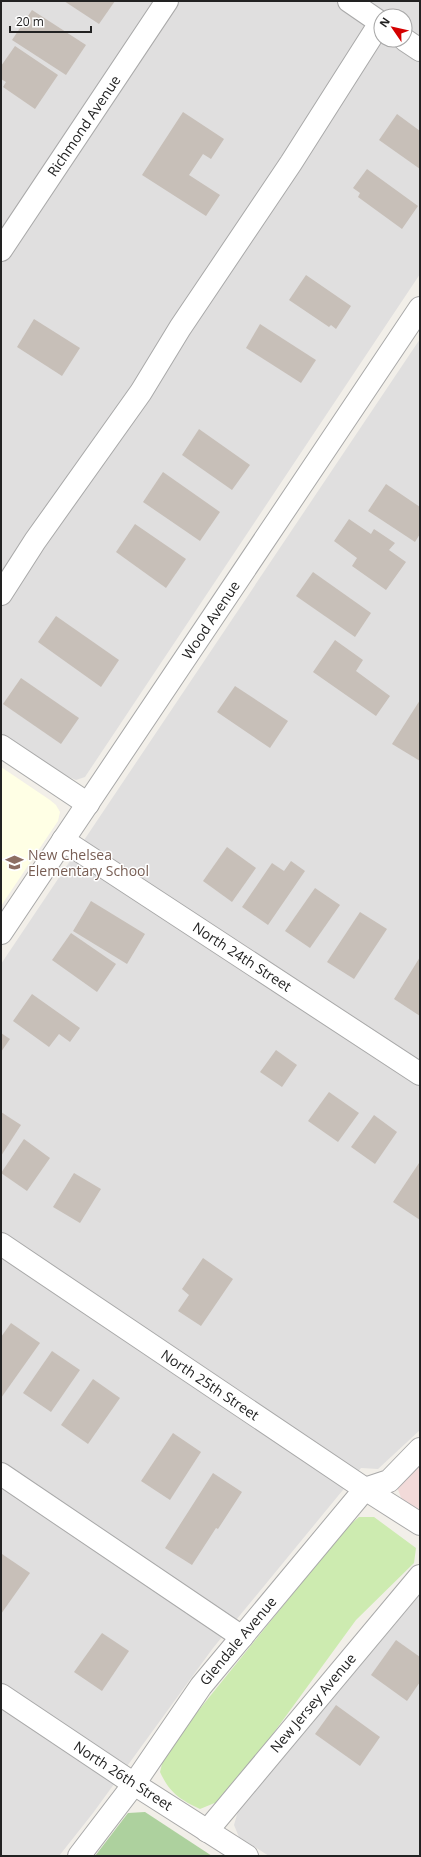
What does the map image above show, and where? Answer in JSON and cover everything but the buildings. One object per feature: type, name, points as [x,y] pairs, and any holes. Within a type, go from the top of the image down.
[{"type":"street","name":"Richmond Avenue","points":[[1,250],[167,1]]},
{"type":"street","points":[[349,1],[373,18]]},
{"type":"street","points":[[1,594],[35,541],[141,392],[180,328],[291,163],[373,35]]},
{"type":"street","name":"Wood Avenue","points":[[1,933],[420,308]]},
{"type":"street","points":[[1,746],[88,804]]},
{"type":"street","name":"North 24th Street","points":[[63,840],[420,1074]]},
{"type":"street","name":"North 25th Street","points":[[1,1244],[365,1489],[420,1524]]},
{"type":"street","points":[[365,1489],[389,1481],[420,1449]]},
{"type":"street","points":[[1,1474],[242,1637]]},
{"type":"street","name":"Glendale Avenue","points":[[79,1856],[134,1784],[201,1686],[365,1489]]},
{"type":"street","name":"New Jersey Avenue","points":[[207,1831],[420,1576]]},
{"type":"street","name":"North 26th Street","points":[[1,1695],[134,1784],[247,1856]]},
{"type":"shaded area","points":[[1,1],[420,1],[420,274],[85,777],[76,780],[64,775],[1,733]]},
{"type":"shaded area","points":[[420,339],[420,1430],[378,1469],[361,1468],[213,1648],[93,1813],[59,1856],[1,1856],[1,964]]},
{"type":"shaded area","name":"New Chelsea Elementary School","points":[[1,767],[50,800],[56,805],[60,812],[58,821],[1,906]]},
{"type":"shaded area","points":[[420,1464],[420,1511],[402,1500],[397,1487]]},
{"type":"shaded area","points":[[420,1594],[420,1856],[269,1856],[239,1837],[234,1825],[238,1811]]},
{"type":"green space","points":[[359,1517],[374,1517],[416,1548],[414,1563],[356,1620],[248,1768],[217,1802],[200,1809],[186,1802],[176,1795],[160,1772],[164,1756],[194,1716],[346,1528]]},
{"type":"green space","points":[[145,1812],[212,1856],[95,1856],[128,1813]]},
{"type":"place","name":"New Chelsea Elementary School","points":[[15,863]]}]
